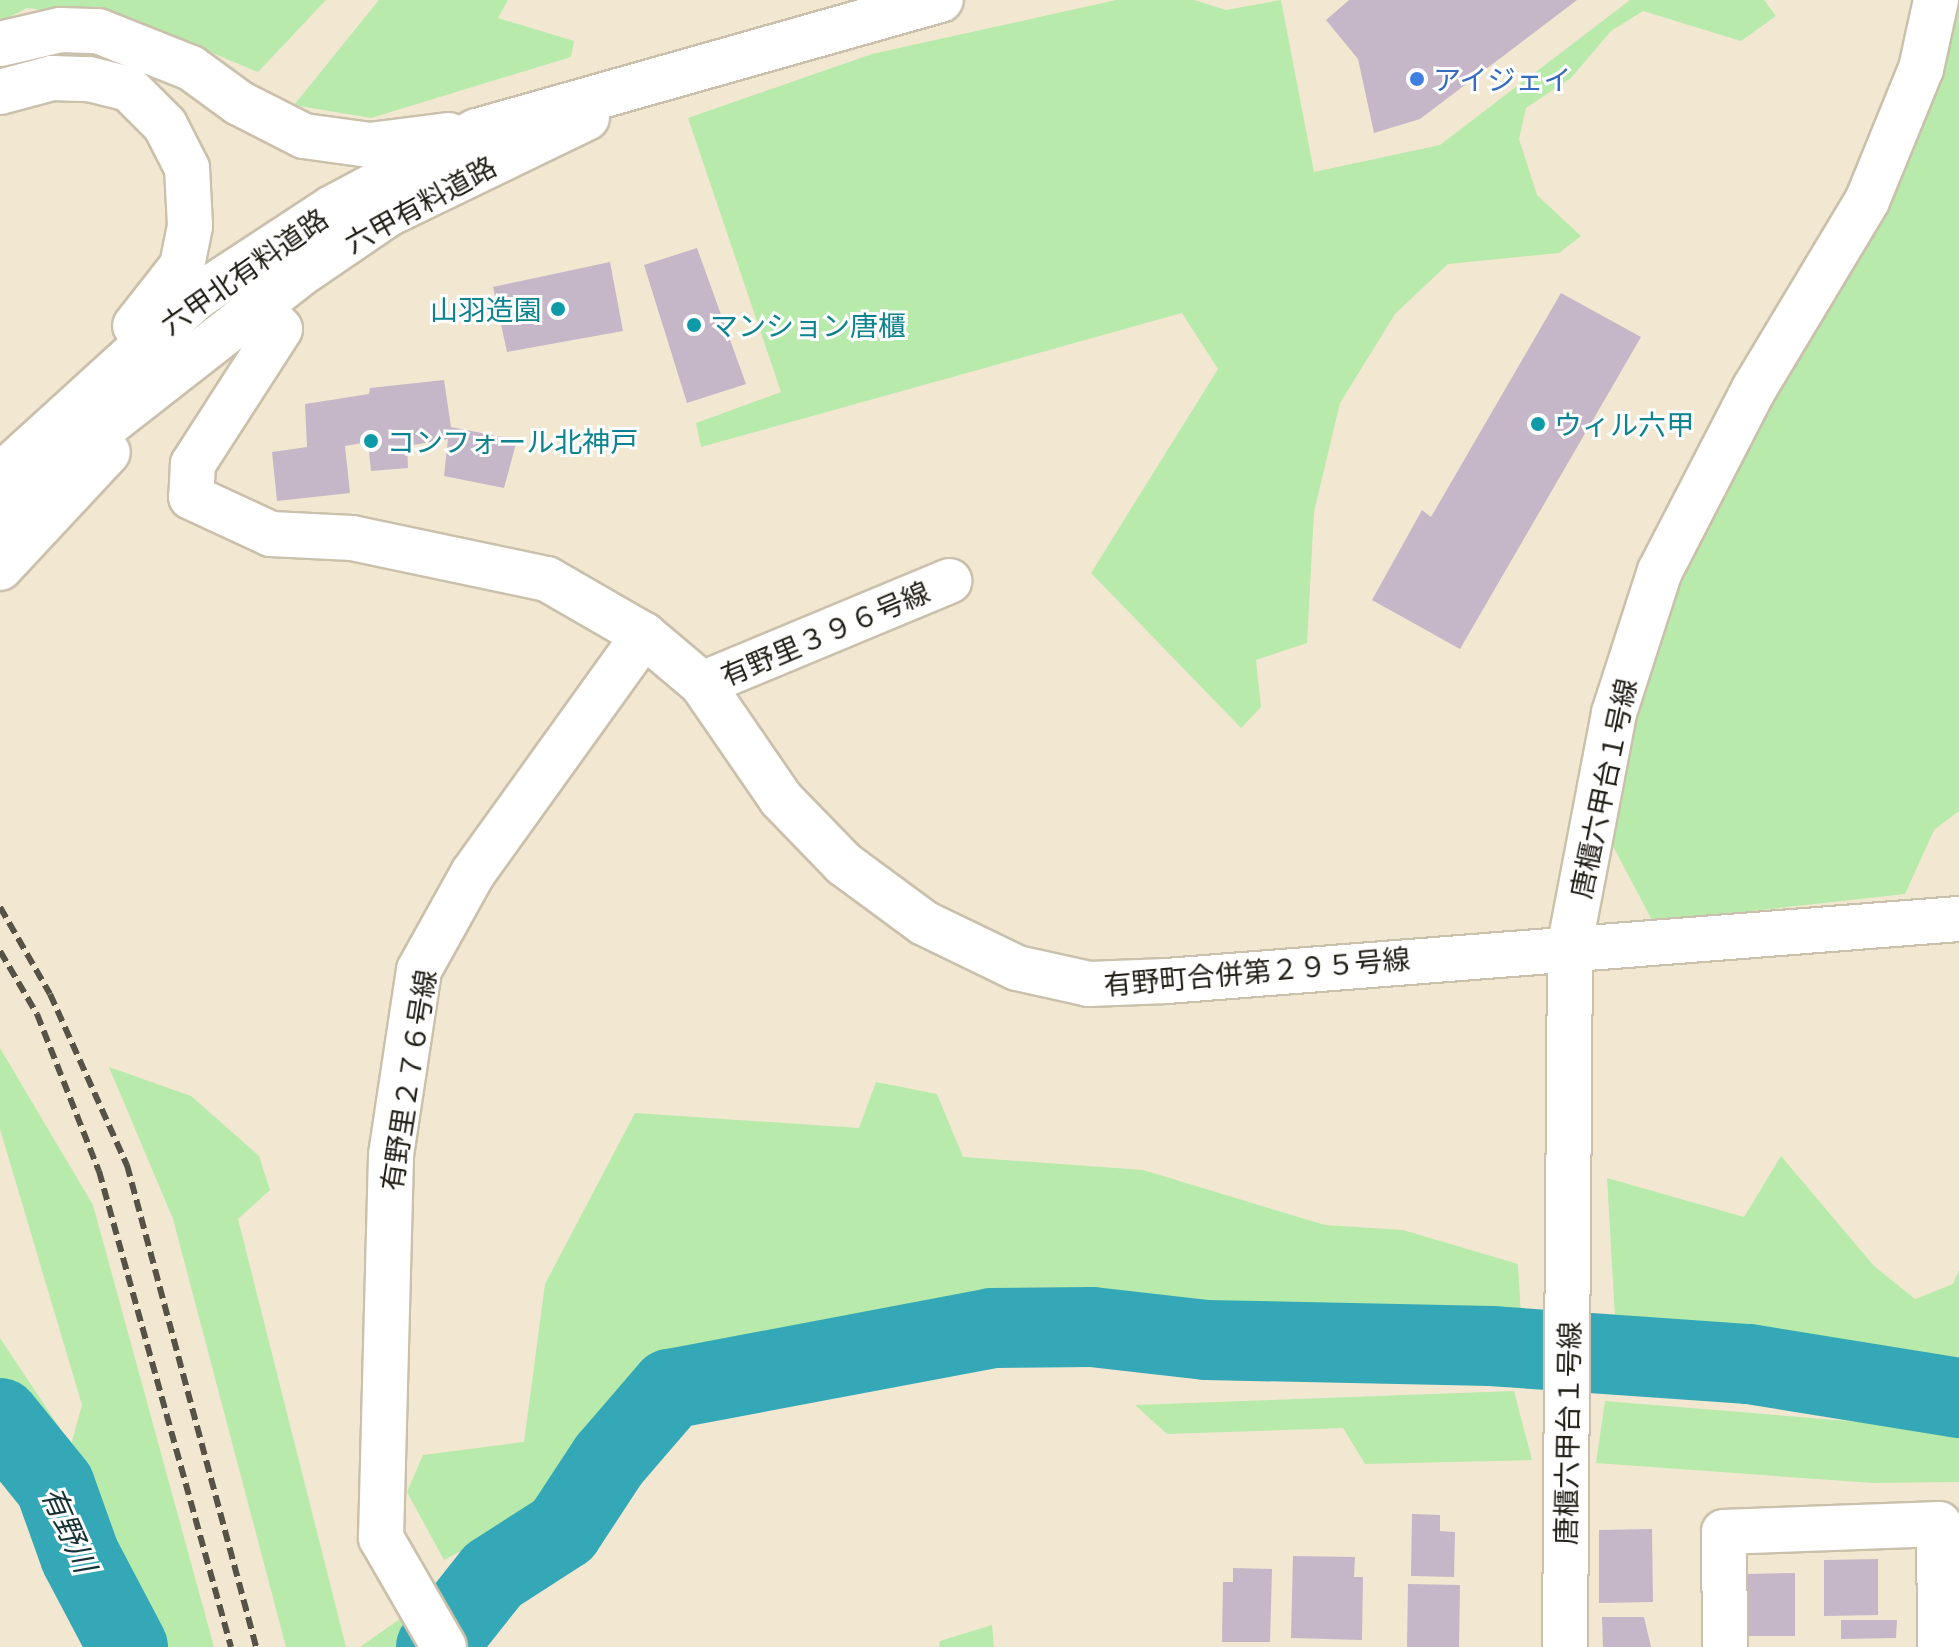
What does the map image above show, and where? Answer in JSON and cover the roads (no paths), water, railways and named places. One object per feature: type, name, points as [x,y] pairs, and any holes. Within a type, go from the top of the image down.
[{"type":"street","name":"六甲有料道路","points":[[477,131],[551,105],[665,80],[941,0]]},
{"type":"street","name":"唐櫃六甲台１号線","points":[[1565,1647],[1570,944],[1614,713],[1660,571],[1754,389],[1867,201],[1921,69],[1936,0]]},
{"type":"street","points":[[0,44],[60,30],[98,31],[191,68],[239,103],[304,136],[370,145],[477,131]]},
{"type":"street","points":[[0,92],[52,78],[129,89],[165,125],[187,168],[190,226],[182,266],[38,436]]},
{"type":"street","name":"六甲有料道路","points":[[194,359],[259,306],[388,214],[665,80]]},
{"type":"street","name":"六甲北有料道路","points":[[0,476],[38,436],[198,296],[332,208],[477,131]]},
{"type":"street","name":"有野町合併第２９５号線","points":[[259,306],[280,329],[193,464],[191,497],[271,534],[352,538],[547,579],[644,635],[702,684],[781,799],[844,864],[924,923],[1017,968],[1089,984],[1152,981],[1570,944],[1959,919]]},
{"type":"street","points":[[0,568],[194,359]]},
{"type":"street","name":"六甲北有料道路","points":[[0,519],[42,476],[194,359]]},
{"type":"street","name":"有野里３９６号線","points":[[702,684],[949,581]]},
{"type":"street","name":"有野里２７６号線","points":[[444,1647],[404,1587],[381,1538],[391,1155],[419,970],[473,873],[644,635]]},
{"type":"street","points":[[1725,1647],[1724,1532],[1949,1524],[1940,1647]]},
{"type":"waterway","points":[[436,1647],[493,1575],[563,1530],[609,1460],[670,1389],[992,1328],[1092,1327],[1206,1340],[1491,1346],[1749,1364],[1959,1398]]},
{"type":"waterway","name":"有野川","points":[[0,1418],[55,1486],[80,1556],[128,1647]]},
{"type":"railway","points":[[0,907],[50,994],[127,1165],[256,1647]]},
{"type":"railway","points":[[0,951],[37,1014],[99,1171],[231,1647]]},
{"type":"place","name":"アイジェイ","points":[[1417,79]]},
{"type":"place","name":"山羽造園","points":[[558,309]]},
{"type":"place","name":"マンション唐櫃","points":[[694,325]]},
{"type":"place","name":"ウィル六甲","points":[[1538,424]]},
{"type":"place","name":"コンフォール北神戸","points":[[371,441]]}]
